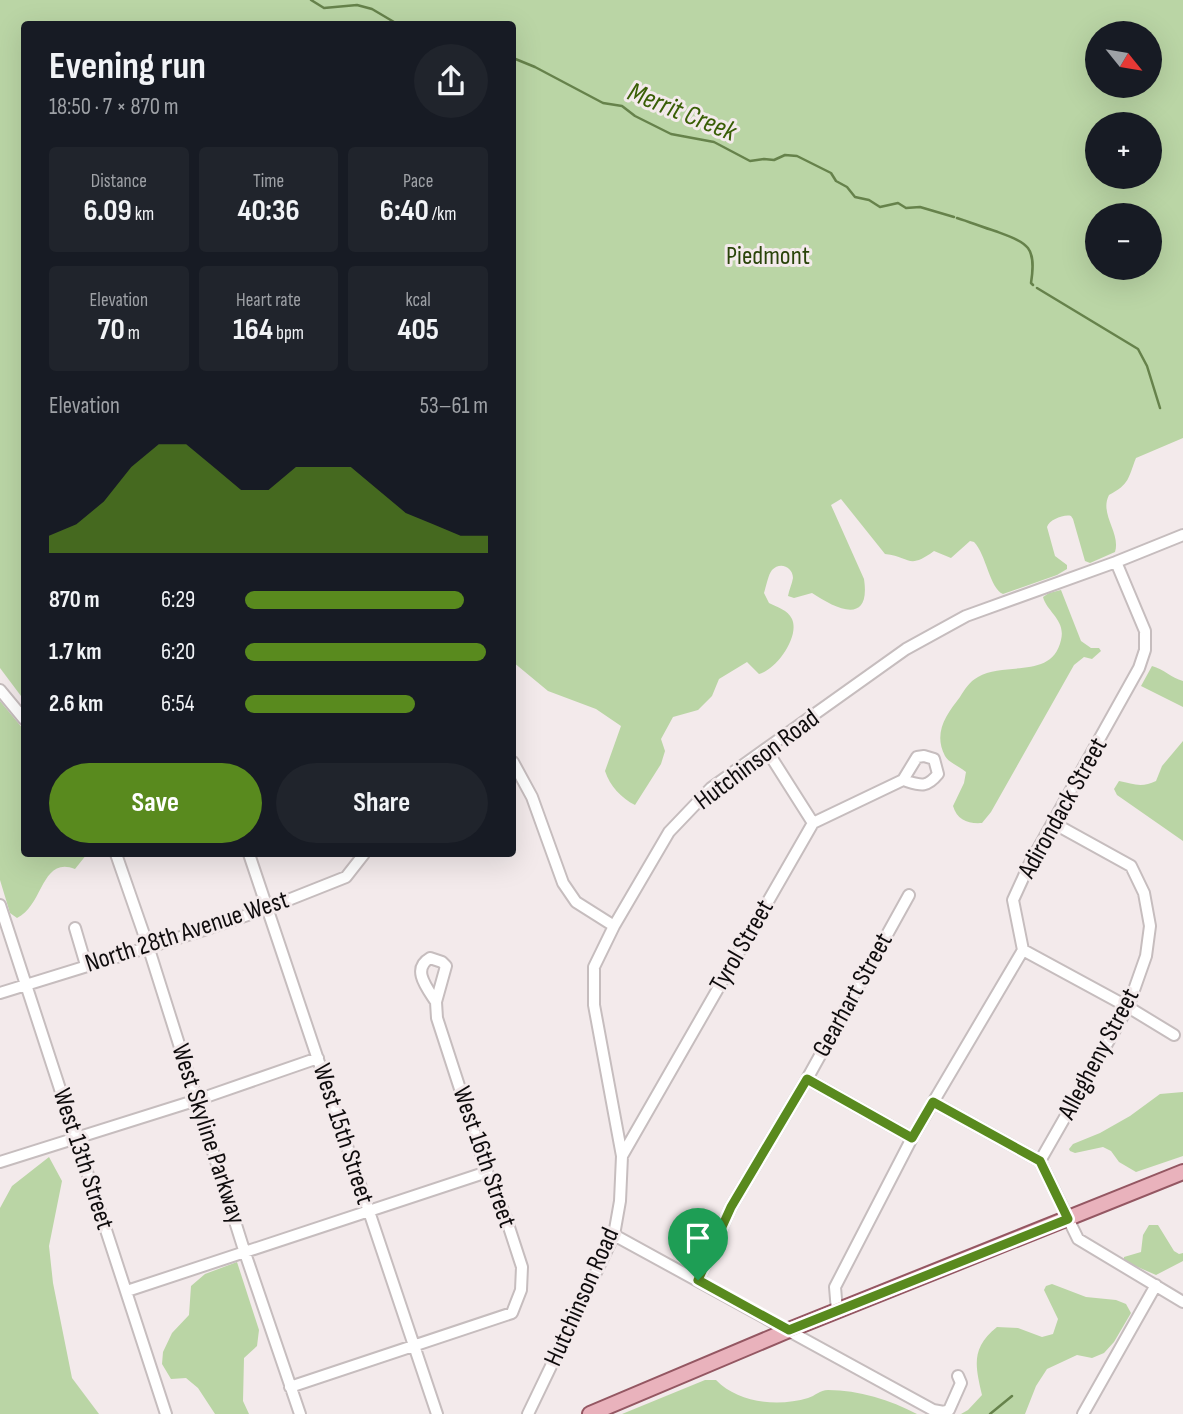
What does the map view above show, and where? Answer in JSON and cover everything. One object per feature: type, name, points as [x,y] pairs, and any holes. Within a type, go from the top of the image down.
[{"type":"main road","points":[[590,1414],[789,1330],[1183,1172]]},
{"type":"street","name":"Hutchinson Road","points":[[528,1414],[614,1235],[620,1201],[622,1156],[594,1005],[594,967],[614,926],[669,832],[711,788],[906,649],[966,616],[1183,535]]},
{"type":"street","name":"Adirondack Street","points":[[1023,950],[1013,901],[1029,865],[1055,824],[1139,668],[1144,650],[1145,631],[1116,562]]},
{"type":"street","points":[[0,690],[21,715]]},
{"type":"street","points":[[766,749],[813,823],[903,780]]},
{"type":"street","points":[[516,768],[532,797],[563,883],[576,902],[614,926]]},
{"type":"street","name":"Tyrol Street","points":[[622,1156],[813,823]]},
{"type":"street","name":"Allegheny Street","points":[[1040,1161],[1128,1007],[1146,956],[1150,926],[1144,893],[1131,866],[1055,824]]},
{"type":"street","name":"West Skyline Parkway","points":[[117,857],[299,1414]]},
{"type":"street","name":"West 15th Street","points":[[250,857],[437,1414]]},
{"type":"street","name":"North 28th Avenue West","points":[[0,993],[268,908],[346,877],[362,857]]},
{"type":"street","name":"Gearhart Street","points":[[698,1280],[731,1207],[807,1079],[909,895]]},
{"type":"street","name":"West 13th Street","points":[[0,905],[166,1414]]},
{"type":"street","points":[[75,928],[86,965]]},
{"type":"street","points":[[837,1311],[835,1287],[912,1138],[1023,950],[1174,1035]]},
{"type":"street","name":"West 16th Street","points":[[412,1345],[512,1313],[522,1290],[522,1267],[487,1172],[437,1018],[436,1002]]},
{"type":"street","points":[[0,1162],[197,1100],[318,1058]]},
{"type":"street","points":[[807,1079],[912,1138]]},
{"type":"street","points":[[933,1102],[1040,1161],[1078,1239],[1183,1302]]},
{"type":"street","points":[[127,1291],[244,1250],[487,1172]]},
{"type":"street","points":[[614,1235],[933,1410],[949,1410],[961,1383],[958,1376]]},
{"type":"street","points":[[1083,1414],[1156,1285]]},
{"type":"street","points":[[290,1387],[412,1345]]},
{"type":"green space","name":"Piedmont","points":[[0,0],[1183,0],[1183,438],[1136,458],[1125,484],[1109,495],[1107,509],[1115,538],[1115,552],[1090,563],[1085,561],[1073,519],[1071,516],[1057,518],[1047,527],[1055,556],[1067,565],[1067,569],[1003,594],[995,585],[974,542],[970,541],[951,558],[934,551],[919,560],[909,561],[885,554],[841,499],[831,505],[864,579],[865,594],[862,603],[850,610],[831,604],[812,593],[794,598],[788,596],[793,578],[791,571],[782,566],[775,567],[768,578],[764,593],[769,603],[788,613],[792,619],[793,635],[785,652],[772,666],[759,674],[747,662],[719,679],[712,696],[698,710],[673,717],[661,739],[665,751],[661,764],[635,805],[617,791],[605,771],[621,726],[596,709],[548,691],[516,664],[516,21],[21,21],[21,696],[0,668]]},
{"type":"green space","points":[[1061,590],[1081,641],[1101,651],[1092,659],[1084,657],[1074,665],[991,812],[982,823],[964,820],[957,815],[953,806],[966,772],[945,756],[940,740],[943,725],[966,688],[975,679],[989,672],[1038,665],[1056,652],[1061,640],[1061,627],[1043,597]]},
{"type":"green space","points":[[1152,666],[1183,681],[1183,707],[1141,686]]},
{"type":"green space","points":[[0,701],[21,726],[21,857],[85,857],[75,869],[55,869],[33,903],[17,918],[10,913],[0,880]]},
{"type":"green space","points":[[1183,741],[1183,841],[1117,795],[1114,789],[1119,781],[1142,785],[1156,781],[1162,766]]},
{"type":"green space","points":[[1183,1092],[1183,1156],[1136,1172],[1119,1162],[1111,1151],[1103,1147],[1075,1153],[1070,1151],[1073,1144],[1130,1116],[1160,1094]]},
{"type":"green space","points":[[49,1157],[62,1181],[49,1246],[53,1283],[72,1378],[99,1414],[0,1414],[0,1208],[12,1186]]},
{"type":"green space","points":[[1149,1225],[1158,1225],[1174,1251],[1183,1253],[1183,1261],[1156,1275],[1124,1261],[1124,1257],[1141,1252],[1143,1235]]},
{"type":"green space","points":[[237,1262],[259,1330],[257,1346],[244,1358],[243,1401],[249,1414],[215,1414],[198,1388],[186,1378],[171,1379],[162,1364],[163,1352],[172,1333],[189,1315],[191,1286],[205,1274]]},
{"type":"green space","points":[[1052,1284],[1086,1297],[1116,1300],[1126,1304],[1131,1313],[1114,1342],[1104,1353],[1092,1358],[1077,1355],[1047,1369],[1036,1386],[1025,1414],[961,1414],[982,1395],[977,1358],[983,1342],[997,1327],[1018,1328],[1042,1337],[1053,1334],[1058,1319],[1044,1290]]},
{"type":"green space","points":[[705,1380],[716,1380],[735,1394],[759,1401],[796,1401],[825,1390],[840,1390],[874,1397],[917,1414],[622,1414]]},
{"type":"waterway","name":"Merrit Creek","points":[[311,0],[324,8],[357,5],[372,9],[392,21]]},
{"type":"waterway","name":"Merrit Creek","points":[[516,59],[603,103],[622,106],[635,116],[671,134],[714,142],[750,161],[774,160],[785,155],[797,156],[831,173],[836,181],[847,187],[855,197],[869,200],[880,207],[898,203],[906,208],[920,207],[954,217]]},
{"type":"waterway","name":"Merrit Creek","points":[[957,218],[1015,239],[1027,247],[1031,253],[1033,285]]},
{"type":"waterway","name":"Merrit Creek","points":[[1037,288],[1138,349],[1147,366],[1160,408]]},
{"type":"waterway","points":[[990,1414],[1012,1396]]},
{"type":"route","points":[[807,1079],[912,1138],[933,1102],[1040,1161],[1068,1219],[789,1330],[698,1280],[731,1207],[807,1079]]}]
